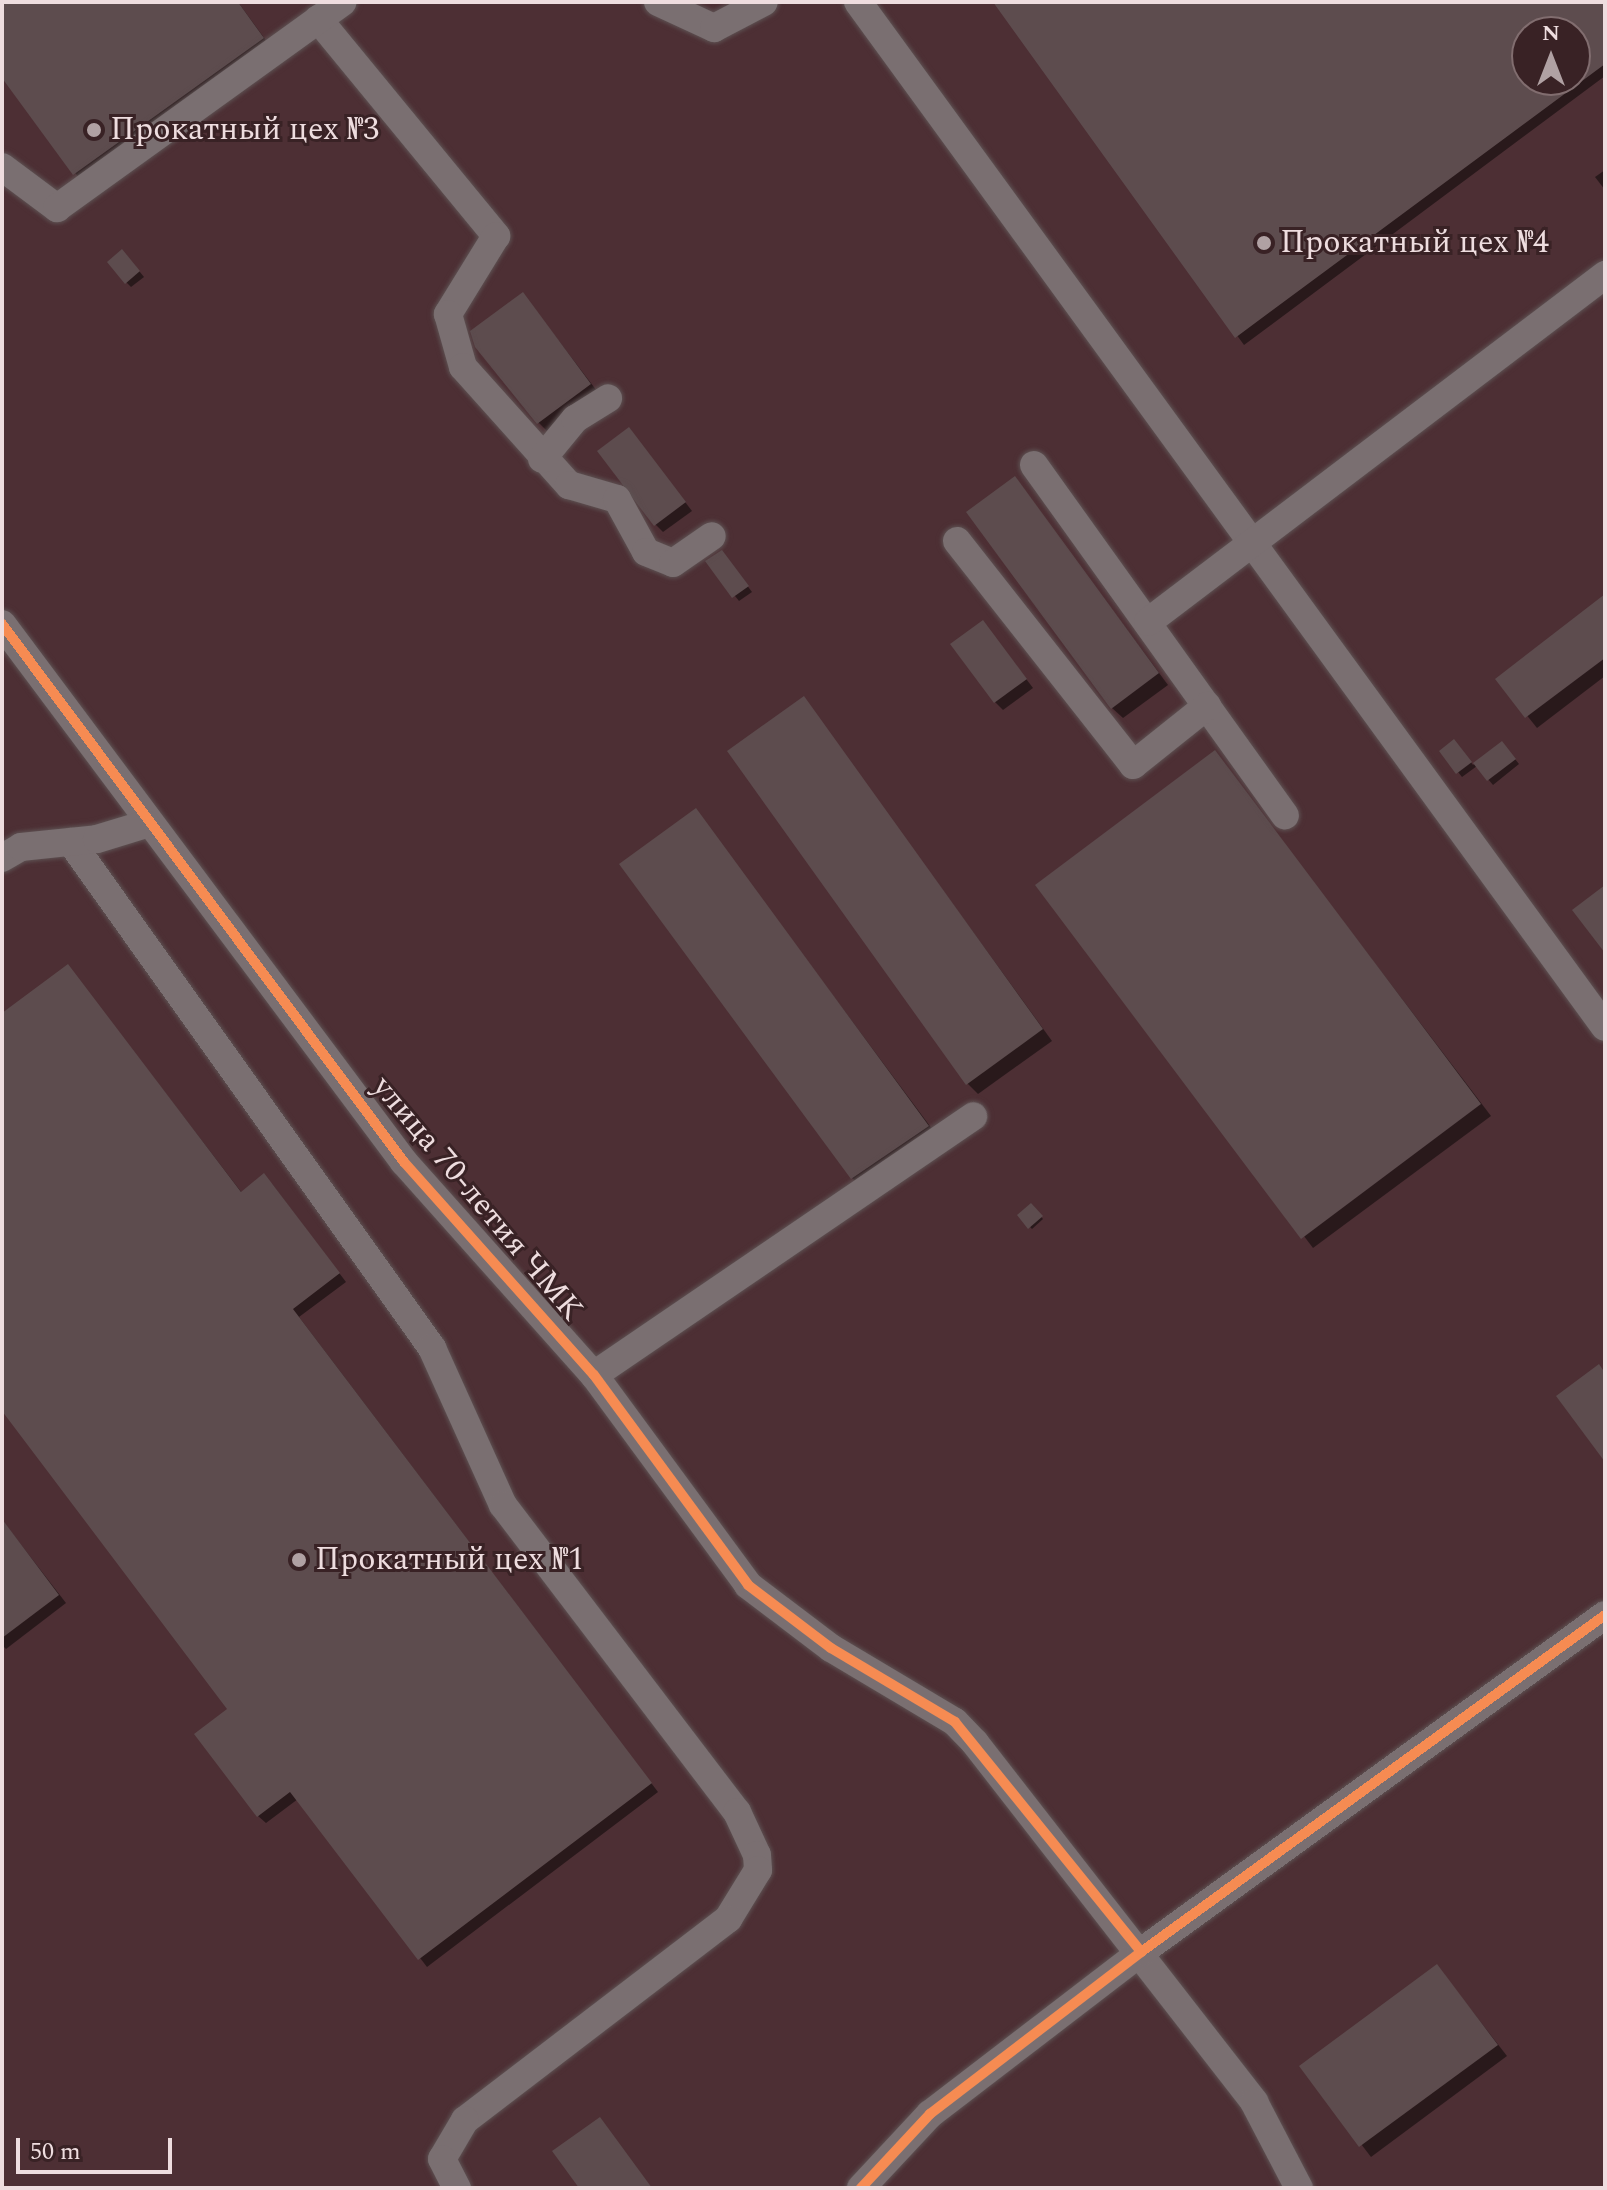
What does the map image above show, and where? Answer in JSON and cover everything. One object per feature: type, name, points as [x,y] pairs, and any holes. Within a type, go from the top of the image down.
[{"type":"street","points":[[2,167],[57,208],[343,2]]},
{"type":"street","points":[[658,2],[714,28],[764,2]]},
{"type":"street","points":[[858,2],[1249,548],[1605,1027]]},
{"type":"street","points":[[318,19],[496,236],[448,314],[463,367],[542,459],[569,485],[617,499],[646,552],[673,563],[712,536]]},
{"type":"street","points":[[1148,622],[1605,275]]},
{"type":"street","points":[[542,459],[575,419],[608,398]]},
{"type":"street","points":[[1034,465],[1285,815]]},
{"type":"street","points":[[957,541],[1133,765],[1207,706]]},
{"type":"street","name":"улица 70-летия ЧМК","points":[[2,624],[146,824],[404,1162],[594,1375],[748,1585],[831,1648],[955,1722],[975,1743],[1141,1952],[1254,2102],[1299,2188]]},
{"type":"street","points":[[2,858],[21,847],[71,842],[146,824]]},
{"type":"street","points":[[71,842],[432,1348],[503,1505],[737,1812],[757,1855],[758,1870],[728,1919],[465,2120],[442,2159],[457,2188]]},
{"type":"street","points":[[594,1375],[973,1116]]},
{"type":"street","points":[[861,2188],[930,2114],[1141,1952],[1605,1615]]},
{"type":"shaded area","points":[[2,2],[1605,2],[1605,2188],[2,2188]]},
{"type":"building","name":"Прокатный цех №3","points":[[2,2],[238,2],[264,38],[73,175],[2,78]]},
{"type":"building","name":"Прокатный цех №4","points":[[993,2],[1605,2],[1605,64],[1591,74],[1591,16],[1511,16],[1511,96],[1562,96],[1235,338]]},
{"type":"building","points":[[122,249],[140,271],[125,284],[107,262]]},
{"type":"building","points":[[523,292],[591,384],[537,424],[475,347],[470,331]]},
{"type":"building","points":[[629,427],[686,502],[654,526],[597,451]]},
{"type":"building","points":[[1015,476],[1159,673],[1111,709],[966,512]]},
{"type":"building","points":[[722,550],[749,586],[732,598],[705,561]]},
{"type":"building","points":[[1605,594],[1605,658],[1525,718],[1495,679]]},
{"type":"building","points":[[983,620],[1027,679],[994,703],[950,644]]},
{"type":"building","points":[[804,696],[1043,1029],[966,1085],[727,751]]},
{"type":"building","points":[[1454,739],[1472,762],[1456,774],[1439,751]]},
{"type":"building","points":[[1502,741],[1516,759],[1487,781],[1473,763]]},
{"type":"building","points":[[1215,750],[1481,1104],[1301,1239],[1035,885]]},
{"type":"building","points":[[696,808],[929,1126],[851,1179],[619,864]]},
{"type":"building","points":[[1605,885],[1605,953],[1572,910]]},
{"type":"building","name":"Прокатный цех №1","points":[[68,964],[241,1192],[264,1173],[340,1273],[293,1309],[652,1783],[418,1960],[290,1792],[257,1817],[194,1734],[227,1709],[2,1411],[2,1013]]},
{"type":"building","points":[[1031,1203],[1043,1216],[1028,1229],[1017,1215]]},
{"type":"building","points":[[1599,1364],[1605,1373],[1605,1462],[1556,1396]]},
{"type":"building","points":[[2,1519],[59,1595],[2,1638]]},
{"type":"building","points":[[1437,1964],[1498,2045],[1359,2147],[1299,2066]]},
{"type":"building","points":[[600,2117],[652,2188],[579,2188],[552,2151]]},
{"type":"cycle path","points":[[2,624],[404,1162],[594,1375],[748,1585],[831,1648],[955,1722],[1141,1952]]},
{"type":"cycle path","points":[[861,2188],[930,2114],[1141,1952],[1605,1615]]},
{"type":"place","name":"Прокатный цех №3","points":[[94,130]]},
{"type":"place","name":"Прокатный цех №4","points":[[1264,243]]},
{"type":"place","name":"Прокатный цех №1","points":[[299,1560]]}]
